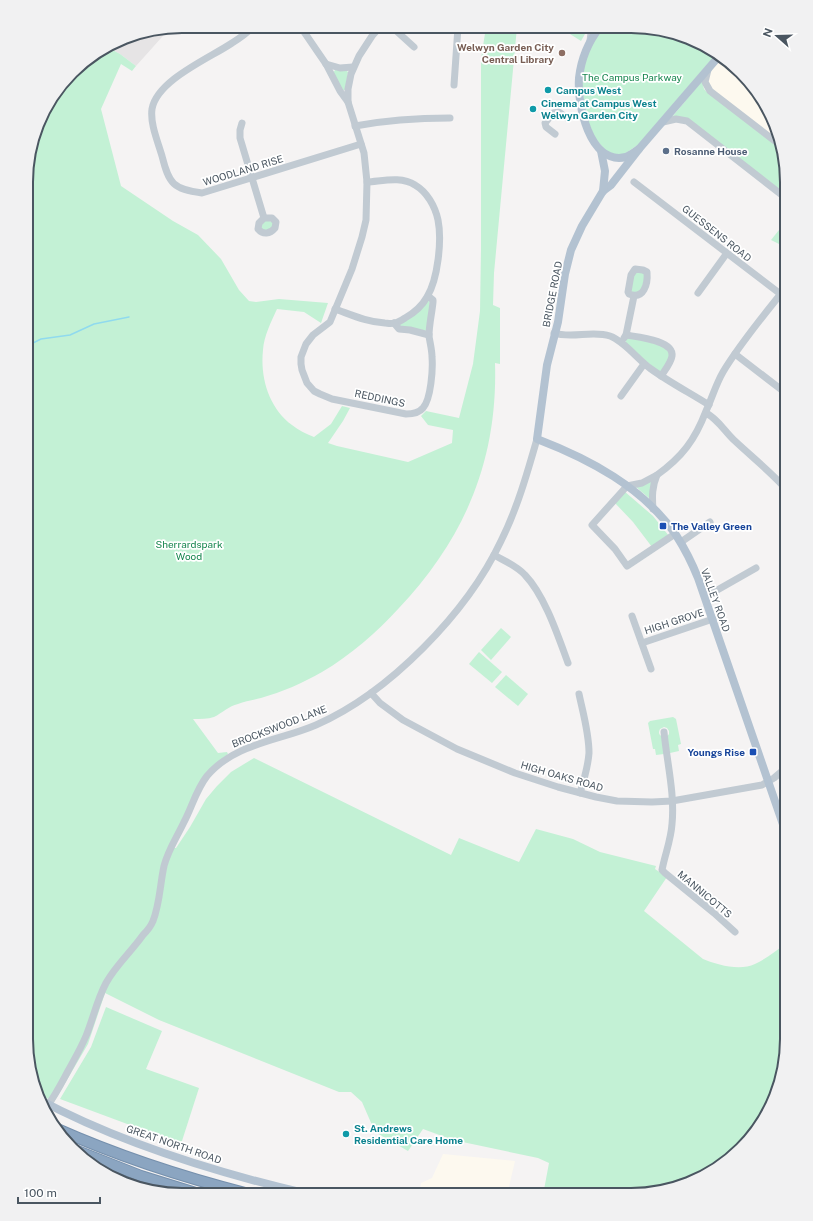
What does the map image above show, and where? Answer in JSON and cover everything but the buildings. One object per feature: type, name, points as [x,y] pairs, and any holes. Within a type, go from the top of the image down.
[{"type":"highway","points":[[67,1133],[142,1163],[185,1177],[226,1188]]},
{"type":"highway","points":[[89,1156],[134,1173],[180,1188]]},
{"type":"main road","points":[[596,33],[590,41],[581,67],[579,98],[588,130],[601,151],[605,171],[603,191]]},
{"type":"main road","name":"BRIDGE ROAD","points":[[537,439],[547,365],[565,274],[571,250],[582,226],[603,191],[611,185],[716,59]]},
{"type":"main road","points":[[601,151],[610,156],[619,157],[629,155],[639,150]]},
{"type":"main road","name":"VALLEY ROAD","points":[[537,439],[586,460],[627,486],[665,520],[681,542],[692,564],[713,619],[780,816]]},
{"type":"main road","name":"GREAT NORTH ROAD","points":[[48,1105],[114,1134],[177,1157],[241,1177],[284,1188]]},
{"type":"street","name":"WOODLAND RISE","points":[[245,33],[234,42],[193,66],[162,89],[154,103],[152,117],[165,170],[169,179],[178,187],[202,194],[361,144]]},
{"type":"street","points":[[305,33],[326,64],[348,102]]},
{"type":"street","points":[[348,102],[349,83],[354,67],[365,46],[375,33]]},
{"type":"street","points":[[399,33],[414,47]]},
{"type":"street","points":[[454,85],[458,33]]},
{"type":"street","points":[[590,33],[590,41]]},
{"type":"street","points":[[326,64],[340,68],[354,67]]},
{"type":"street","points":[[708,68],[705,82],[710,91],[774,140]]},
{"type":"street","name":"REDDINGS","points":[[348,102],[365,162],[368,182],[366,220],[352,269],[330,322],[313,335],[306,344],[301,357],[301,364],[305,378],[310,386],[320,394],[332,399],[406,414],[420,411],[427,401],[431,381],[432,358],[429,335],[433,302],[428,296]]},
{"type":"street","points":[[555,134],[546,127],[546,123],[553,113],[559,112],[567,118]]},
{"type":"street","points":[[355,126],[398,119],[450,118]]},
{"type":"street","points":[[663,122],[676,119],[687,121],[780,193]]},
{"type":"street","points":[[242,123],[240,138],[264,218]]},
{"type":"street","points":[[335,309],[367,321],[394,323],[413,312],[424,302],[433,283],[436,270],[439,235],[438,218],[428,196],[416,184],[409,182],[392,180],[368,182]]},
{"type":"street","name":"GUESSENS ROAD","points":[[634,182],[780,293]]},
{"type":"street","points":[[698,293],[726,253]]},
{"type":"street","points":[[675,534],[627,566],[615,549],[592,525],[627,486],[642,483],[657,475],[671,464],[688,447],[706,413],[718,380],[735,354],[780,295]]},
{"type":"street","points":[[620,342],[626,335],[634,296]]},
{"type":"street","points":[[394,323],[399,329],[429,335]]},
{"type":"street","points":[[554,333],[564,335],[605,335],[615,339],[644,364],[661,376],[709,405]]},
{"type":"street","points":[[626,335],[656,341],[665,345],[671,350],[672,354],[670,361],[661,376]]},
{"type":"street","points":[[735,354],[780,389]]},
{"type":"street","points":[[621,396],[644,364]]},
{"type":"street","points":[[706,413],[714,419],[733,440],[780,482]]},
{"type":"street","name":"BROCKSWOOD LANE","points":[[48,1105],[86,1038],[106,984],[117,967],[152,924],[158,905],[160,886],[171,844],[184,822],[198,790],[207,777],[215,767],[226,758],[251,746],[314,726],[349,708],[371,693],[399,670],[432,638],[466,598],[494,555],[516,506],[537,439]]},
{"type":"street","points":[[653,509],[652,494],[657,475]]},
{"type":"street","points":[[681,542],[710,522]]},
{"type":"street","points":[[494,555],[518,569],[531,583],[544,604],[568,663]]},
{"type":"street","points":[[705,597],[756,568]]},
{"type":"street","name":"HIGH GROVE","points":[[632,616],[651,670]]},
{"type":"street","name":"HIGH GROVE","points":[[642,643],[713,619]]},
{"type":"street","name":"HIGH OAKS ROAD","points":[[371,693],[380,703],[403,720],[457,749],[515,773],[580,793],[617,801],[672,801],[748,788],[768,782]]},
{"type":"street","points":[[579,694],[586,727],[589,754],[580,793]]},
{"type":"street","points":[[664,732],[672,801]]},
{"type":"street","points":[[768,782],[780,774]]},
{"type":"street","name":"MANNICOTTS","points":[[672,801],[673,813],[670,839],[662,870],[735,932]]},
{"type":"shaded area","points":[[165,34],[136,66],[113,50],[134,41]]},
{"type":"shaded area","points":[[717,60],[729,70],[755,99],[765,116],[774,140],[710,91],[705,78]]},
{"type":"shaded area","points":[[443,1154],[515,1161],[509,1188],[420,1188],[421,1183],[432,1178]]},
{"type":"green space","name":"Sherrardspark Wood","points":[[485,33],[516,33],[494,273],[493,305],[500,308],[500,364],[495,363],[491,432],[483,465],[473,496],[459,525],[442,554],[422,581],[399,608],[372,635],[353,651],[322,672],[292,687],[269,696],[235,705],[214,717],[207,719],[193,719],[218,753],[227,752],[228,754],[214,765],[168,848],[176,848],[206,799],[217,786],[231,772],[254,758],[451,855],[459,838],[519,862],[536,829],[573,839],[600,852],[656,866],[655,869],[667,877],[644,911],[703,959],[722,965],[743,967],[763,960],[780,948],[780,1048],[775,1077],[765,1105],[755,1122],[743,1137],[714,1163],[688,1177],[650,1187],[544,1188],[549,1163],[538,1158],[453,1140],[423,1129],[408,1151],[375,1132],[362,1102],[351,1092],[339,1092],[159,1020],[105,993],[88,1044],[54,1102],[44,1097],[34,1058],[33,173],[38,144],[48,116],[58,99],[70,84],[91,64],[113,50],[136,66],[132,71],[121,64],[101,109],[121,186],[173,221],[198,235],[221,259],[239,290],[249,301],[256,302],[279,299],[328,303],[321,323],[304,312],[277,309],[266,334],[262,361],[265,382],[272,401],[277,410],[292,425],[302,432],[314,437],[331,424],[342,406],[350,408],[328,443],[408,462],[452,443],[453,430],[428,425],[421,416],[426,411],[459,418],[473,364],[480,311],[481,59]]},
{"type":"green space","points":[[568,33],[585,33],[581,41]]},
{"type":"green space","name":"The Campus Parkway","points":[[599,33],[650,34],[688,44],[713,58],[638,145],[624,154],[617,155],[607,152],[595,138],[585,114],[582,84],[585,61]]},
{"type":"green space","points":[[335,70],[348,72],[345,90],[343,90],[333,73]]},
{"type":"green space","name":"The Campus Parkway","points":[[702,81],[704,89],[707,92],[775,144],[779,163],[780,190],[691,121],[672,117]]},
{"type":"green space","points":[[264,220],[274,222],[271,230],[262,231],[260,223]]},
{"type":"green space","points":[[780,229],[780,244],[771,240]]},
{"type":"green space","points":[[635,272],[643,272],[646,277],[640,292],[632,293],[630,287]]},
{"type":"green space","points":[[430,300],[427,331],[400,326],[399,323]]},
{"type":"green space","points":[[632,337],[665,347],[671,356],[662,371],[659,372],[625,343],[627,338]]},
{"type":"green space","points":[[651,481],[652,483],[650,499],[636,487]]},
{"type":"green space","points":[[624,491],[653,516],[669,536],[652,547],[633,522],[615,503]]},
{"type":"green space","points":[[501,628],[511,637],[491,660],[481,650]]},
{"type":"green space","points":[[479,652],[502,672],[492,683],[469,664]]},
{"type":"green space","points":[[506,675],[528,694],[518,706],[495,687]]},
{"type":"green space","points":[[673,717],[676,719],[681,744],[678,745],[679,751],[670,753],[666,738],[669,731],[664,727],[660,729],[659,733],[663,737],[664,754],[656,755],[655,749],[653,749],[648,723],[650,721]]},
{"type":"green space","points":[[106,1007],[162,1031],[146,1069],[199,1088],[181,1144],[60,1099],[91,1047]]},
{"type":"waterway","points":[[33,343],[41,339],[70,335],[94,324],[129,317]]},
{"type":"place","name":"Welwyn Garden City Central Library","points":[[562,53]]},
{"type":"place","name":"Campus West","points":[[548,90]]},
{"type":"place","name":"Cinema at Campus West Welwyn Garden City","points":[[533,109]]},
{"type":"place","name":"Rosanne House","points":[[666,151]]},
{"type":"place","name":"The Valley Green","points":[[663,526]]},
{"type":"place","name":"Youngs Rise","points":[[753,752]]},
{"type":"place","name":"St. Andrews Residential Care Home","points":[[346,1134]]}]
